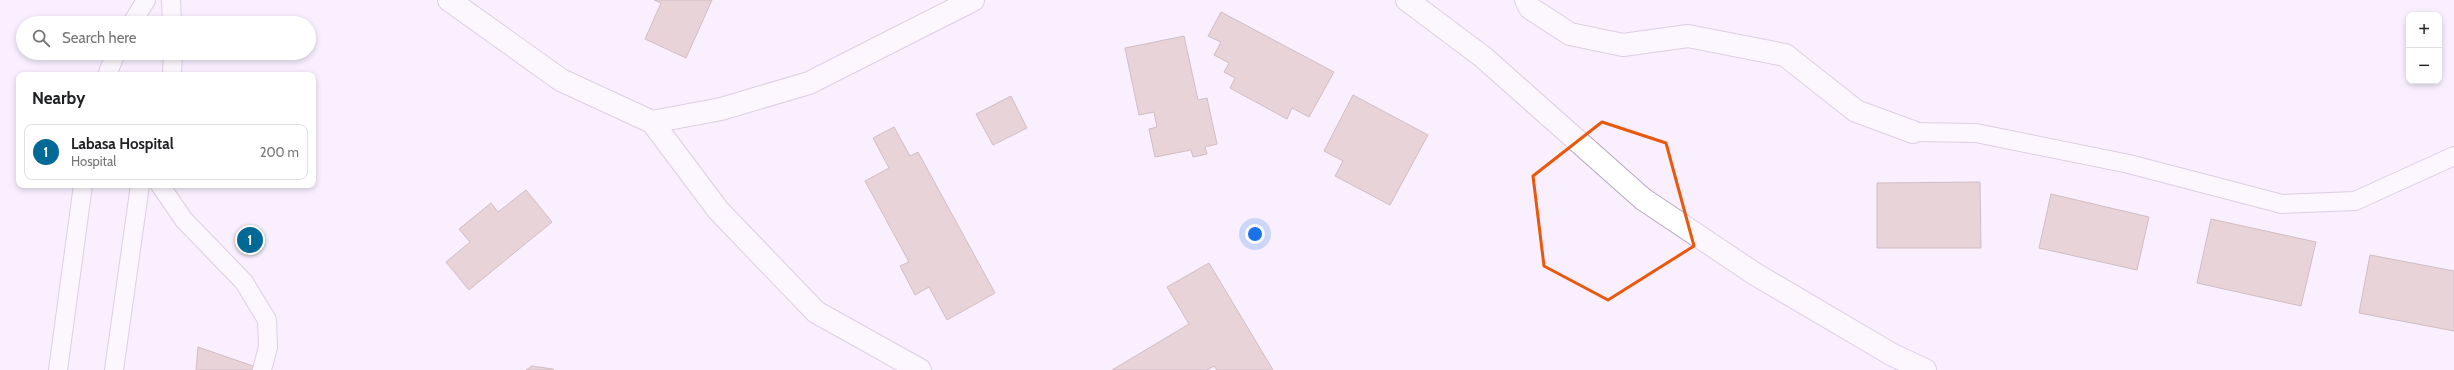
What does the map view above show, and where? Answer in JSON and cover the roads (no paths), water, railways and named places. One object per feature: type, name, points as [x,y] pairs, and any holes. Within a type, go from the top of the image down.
[{"type":"street","points":[[449,0],[561,80],[652,122],[718,210],[816,312],[920,370]]},
{"type":"street","points":[[652,122],[721,109],[809,82],[973,0]]},
{"type":"street","points":[[1407,0],[1482,57],[1643,199],[1755,274],[1891,354],[1925,370]]},
{"type":"street","points":[[1526,0],[1530,8],[1570,34],[1600,41],[1623,45],[1688,36],[1785,55],[1856,111],[1913,132]]},
{"type":"lane","points":[[136,16],[146,0]]},
{"type":"lane","points":[[170,0],[171,16]]},
{"type":"lane","points":[[108,72],[113,60]]},
{"type":"lane","points":[[172,72],[173,60]]},
{"type":"lane","points":[[1913,132],[1983,135],[2129,164],[2282,204],[2355,201],[2454,156]]},
{"type":"lane","points":[[58,370],[83,188]]},
{"type":"lane","points":[[114,370],[140,188]]},
{"type":"lane","points":[[162,188],[184,220],[244,282],[267,320],[268,347],[262,370]]},
{"type":"place","name":"Labasa Hospital","points":[[250,240]]}]
